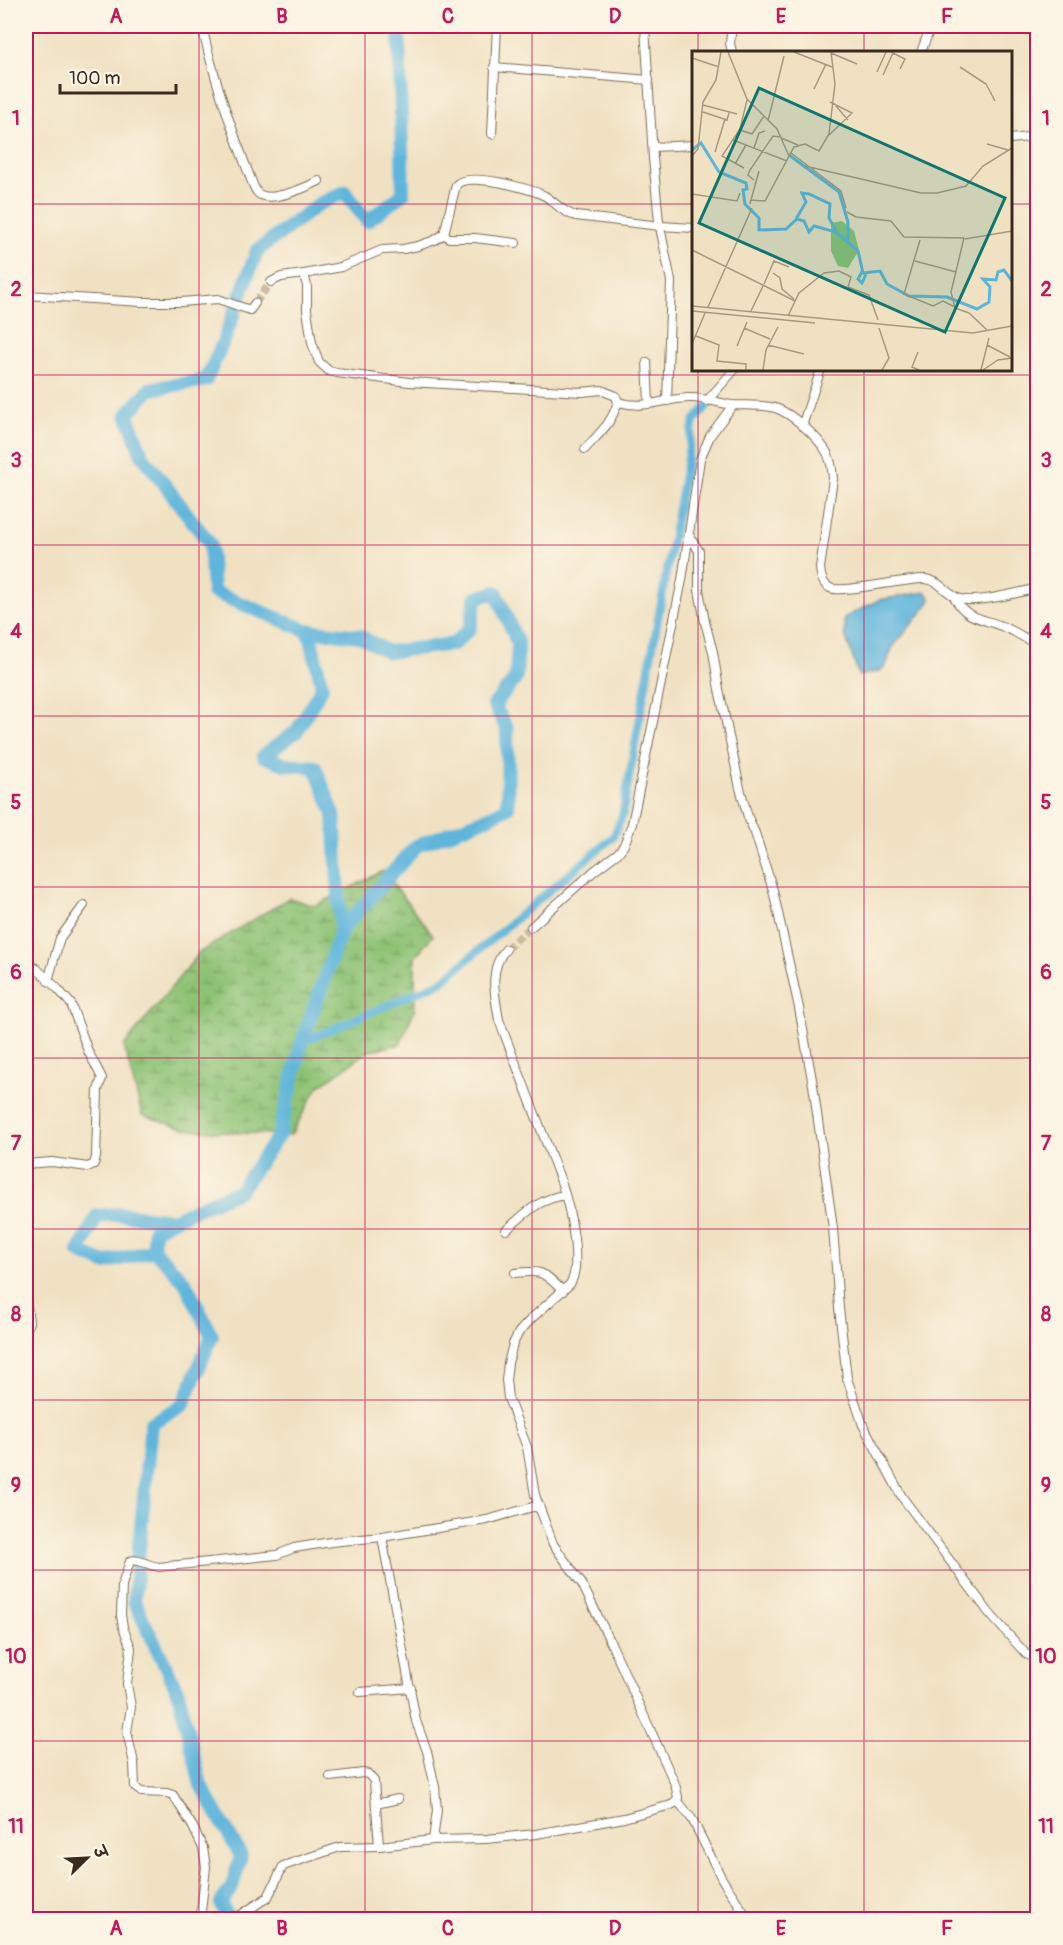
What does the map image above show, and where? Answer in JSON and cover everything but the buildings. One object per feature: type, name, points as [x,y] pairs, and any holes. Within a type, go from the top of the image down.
[{"type":"street","points":[[202,26],[209,60],[257,193],[266,196],[286,194],[319,180]]},
{"type":"street","points":[[492,134],[497,26]]},
{"type":"street","points":[[645,26],[660,226],[671,281],[667,401]]},
{"type":"street","points":[[732,26],[730,43],[732,51]]},
{"type":"street","points":[[921,51],[931,26]]},
{"type":"street","points":[[494,67],[649,80]]},
{"type":"street","points":[[1012,140],[1038,136]]},
{"type":"street","points":[[653,147],[692,145]]},
{"type":"street","points":[[271,282],[281,277],[341,267],[382,250],[403,249],[435,240],[444,234],[456,185],[459,181],[467,179],[498,182],[543,195],[569,214],[692,228]]},
{"type":"street","points":[[444,234],[449,238],[475,238],[516,243]]},
{"type":"street","points":[[304,274],[312,343],[318,362],[328,370],[409,382],[582,392],[601,390],[616,396],[618,402],[606,428],[585,449]]},
{"type":"street","points":[[26,295],[142,302],[213,299],[225,300],[251,309],[255,303]]},
{"type":"street","points":[[647,362],[649,405]]},
{"type":"street","points":[[711,402],[734,370]]},
{"type":"street","points":[[802,426],[821,370]]},
{"type":"street","points":[[618,402],[635,406],[691,398],[764,406],[778,409],[802,426],[824,448],[832,467],[833,478],[820,576],[824,583],[835,589],[901,580],[929,579],[943,586],[961,600],[977,600],[1038,588]]},
{"type":"street","points":[[531,927],[594,871],[618,853],[624,845],[632,824],[682,580],[700,459],[704,447],[730,404]]},
{"type":"street","points":[[689,535],[699,551],[699,590],[738,779],[748,817],[773,890],[799,1008],[813,1085],[832,1228],[847,1378],[863,1425],[902,1497],[990,1614],[1026,1654],[1038,1659]]},
{"type":"street","points":[[954,596],[958,606],[976,618],[1006,628],[1038,645]]},
{"type":"street","points":[[48,981],[60,938],[84,905]]},
{"type":"street","points":[[233,1919],[268,1897],[284,1866],[340,1847],[536,1834],[624,1818],[671,1805],[677,1800],[678,1793],[675,1784],[582,1584],[553,1544],[535,1495],[527,1447],[508,1398],[506,1380],[513,1344],[519,1332],[573,1279],[575,1264],[573,1236],[565,1195],[499,1020],[494,971],[500,956],[506,949]]},
{"type":"street","points":[[26,963],[37,969],[71,1004],[88,1051],[102,1078],[99,1090],[94,1164],[88,1167],[52,1162],[26,1164]]},
{"type":"street","points":[[506,1230],[539,1203],[552,1197],[565,1195]]},
{"type":"street","points":[[515,1274],[542,1272],[563,1291]]},
{"type":"street","points":[[26,1297],[29,1322],[26,1332]]},
{"type":"street","points":[[200,1920],[206,1867],[201,1842],[173,1795],[141,1792],[135,1787],[134,1764],[127,1732],[130,1707],[127,1684],[131,1648],[121,1615],[122,1585],[129,1562],[134,1560],[150,1566],[171,1566],[255,1558],[277,1555],[294,1548],[487,1520],[536,1506],[540,1510]]},
{"type":"street","points":[[382,1537],[416,1721],[427,1751],[435,1787],[437,1810],[434,1840]]},
{"type":"street","points":[[360,1692],[411,1688]]},
{"type":"street","points":[[330,1777],[363,1773],[368,1774],[374,1781],[379,1846]]},
{"type":"street","points":[[376,1804],[398,1799]]},
{"type":"street","points":[[677,1800],[692,1819],[722,1879],[749,1920]]},
{"type":"green space","points":[[383,871],[433,935],[415,957],[415,1008],[400,1044],[369,1051],[318,1087],[291,1135],[186,1129],[142,1115],[124,1046],[200,952],[289,898],[315,906]]},
{"type":"water","points":[[926,592],[931,599],[930,602],[892,648],[886,666],[879,671],[859,676],[845,634],[844,618],[879,600]]},
{"type":"waterway","points":[[229,1920],[221,1903],[232,1887],[241,1856],[201,1785],[178,1692],[134,1601],[151,1423],[183,1405],[212,1336],[185,1282],[154,1250],[154,1230],[240,1190],[279,1135],[302,1042],[341,931],[334,814],[315,767],[284,764],[263,756],[297,731],[322,687],[311,639],[306,630],[213,592],[210,544],[142,455],[127,415],[150,389],[206,380],[224,340],[257,251],[319,204],[345,192],[367,221],[403,194],[399,26]]},
{"type":"waterway","points":[[302,1042],[441,982],[613,837],[622,816],[694,421],[715,397]]},
{"type":"waterway","points":[[306,630],[360,636],[388,652],[454,644],[470,628],[476,598],[496,592],[518,644],[516,678],[494,705],[507,729],[508,807],[490,817],[416,846],[341,931]]},
{"type":"waterway","points":[[154,1250],[105,1263],[79,1252],[97,1216],[121,1214],[173,1220]]},
{"type":"tunnel","points":[[255,303],[271,282]]},
{"type":"tunnel","points":[[506,949],[531,927]]}]
